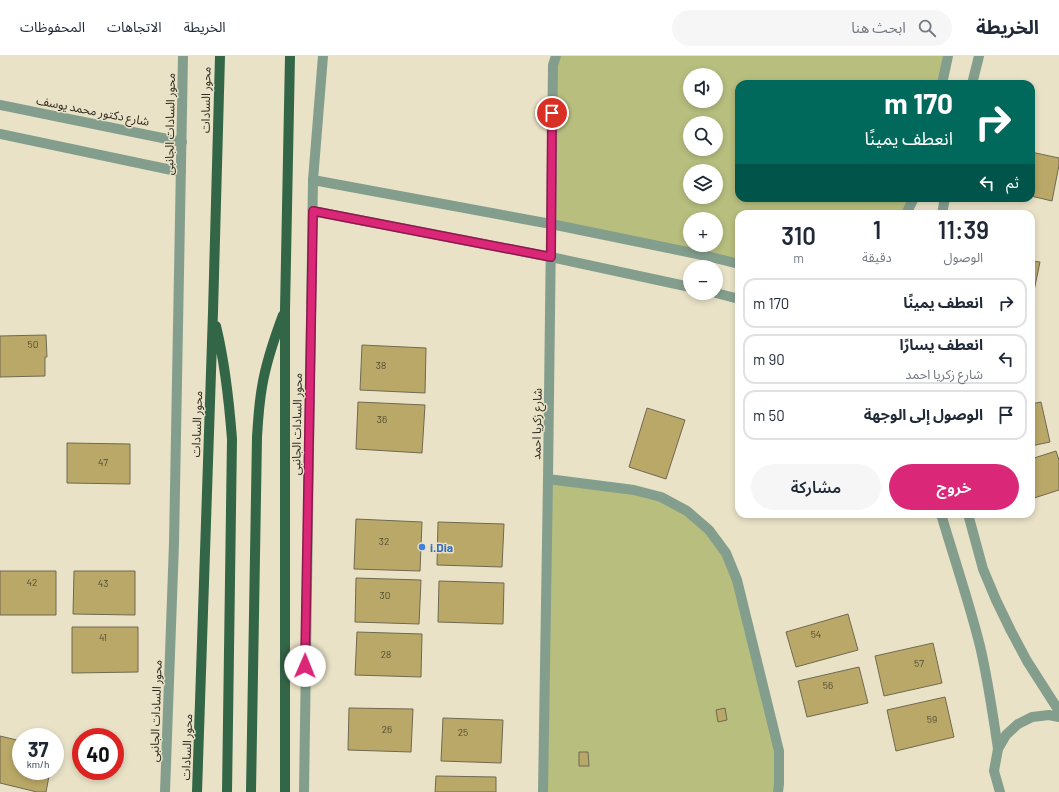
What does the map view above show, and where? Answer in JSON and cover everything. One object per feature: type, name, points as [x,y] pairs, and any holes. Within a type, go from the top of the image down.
[{"type":"main road","name":"محور السادات","points":[[197,792],[220,56]]},
{"type":"main road","points":[[285,792],[285,310],[290,56]]},
{"type":"main road","points":[[252,792],[257,453],[259,411],[267,360],[285,310]]},
{"type":"main road","points":[[213,312],[226,375],[232,439],[227,792]]},
{"type":"street","name":"محور السادات الجانبى","points":[[165,792],[174,536],[183,56]]},
{"type":"street","name":"محور السادات الجانبى","points":[[304,792],[313,180],[323,56]]},
{"type":"street","name":"شارع زكريا احمد","points":[[542,792],[548,479],[553,65],[556,56]]},
{"type":"street","points":[[943,80],[948,56]]},
{"type":"street","points":[[973,80],[978,56]]},
{"type":"street","name":"شارع دكتور محمد يوسف","points":[[0,105],[182,142]]},
{"type":"street","points":[[0,134],[181,172]]},
{"type":"street","points":[[313,180],[551,224],[735,263]]},
{"type":"street","points":[[313,211],[551,257],[683,285]]},
{"type":"street","points":[[723,295],[735,298]]},
{"type":"street","points":[[548,479],[634,490],[662,497],[687,511],[709,530],[726,553],[737,580],[779,751],[778,792]]},
{"type":"street","points":[[942,518],[980,645],[998,749],[994,771],[1000,792]]},
{"type":"street","points":[[969,518],[983,568],[996,600],[1027,661],[1059,710]]},
{"type":"street","points":[[998,749],[1006,735],[1018,724],[1032,717],[1049,715],[1059,717]]},
{"type":"green space","points":[[556,56],[948,56],[943,80],[735,80],[735,202],[912,202],[908,210],[735,210],[735,263],[551,224]]},
{"type":"green space","points":[[548,479],[634,490],[687,511],[726,553],[779,751],[778,792],[543,792]]},
{"type":"building","points":[[1035,153],[1059,158],[1052,201],[1035,197]]},
{"type":"building","points":[[1035,261],[1040,262],[1035,286]]},
{"type":"building","points":[[46,335],[47,357],[45,357],[45,376],[0,377],[0,336]]},
{"type":"building","points":[[362,345],[426,348],[425,393],[360,390]]},
{"type":"building","points":[[358,402],[425,405],[422,453],[356,449]]},
{"type":"building","points":[[1041,402],[1050,442],[1035,445],[1035,403]]},
{"type":"building","points":[[647,408],[685,420],[666,479],[629,467]]},
{"type":"building","points":[[67,443],[130,444],[130,484],[67,483]]},
{"type":"building","points":[[1056,451],[1059,460],[1059,490],[1035,498],[1035,458]]},
{"type":"building","points":[[356,519],[422,522],[420,571],[354,569]]},
{"type":"building","points":[[438,522],[504,524],[502,567],[437,565]]},
{"type":"building","points":[[0,571],[56,571],[56,615],[0,615]]},
{"type":"building","points":[[74,571],[135,571],[135,615],[73,614]]},
{"type":"building","points":[[356,578],[421,580],[419,624],[355,622]]},
{"type":"building","points":[[439,581],[504,583],[503,624],[438,622]]},
{"type":"building","points":[[848,614],[858,650],[796,667],[786,632]]},
{"type":"building","points":[[72,627],[138,627],[138,672],[72,673]]},
{"type":"building","points":[[357,632],[422,634],[421,677],[355,675]]},
{"type":"building","points":[[933,643],[942,683],[884,696],[875,656]]},
{"type":"building","points":[[859,667],[868,703],[807,717],[798,681]]},
{"type":"building","points":[[945,697],[954,737],[896,751],[887,710]]},
{"type":"building","points":[[349,708],[413,709],[411,752],[348,750]]},
{"type":"building","points":[[725,708],[727,720],[718,722],[716,710]]},
{"type":"building","points":[[443,718],[503,720],[501,763],[441,761]]},
{"type":"building","points":[[0,736],[12,739],[12,780],[48,780],[46,792],[37,792],[0,783]]},
{"type":"building","points":[[579,752],[588,752],[589,766],[579,766]]},
{"type":"building","points":[[436,776],[496,777],[496,792],[435,792]]},
{"type":"place","name":"i.Dia","points":[[422,547]]},
{"type":"route","points":[[305,666],[313,211],[551,257],[552,113]]}]
